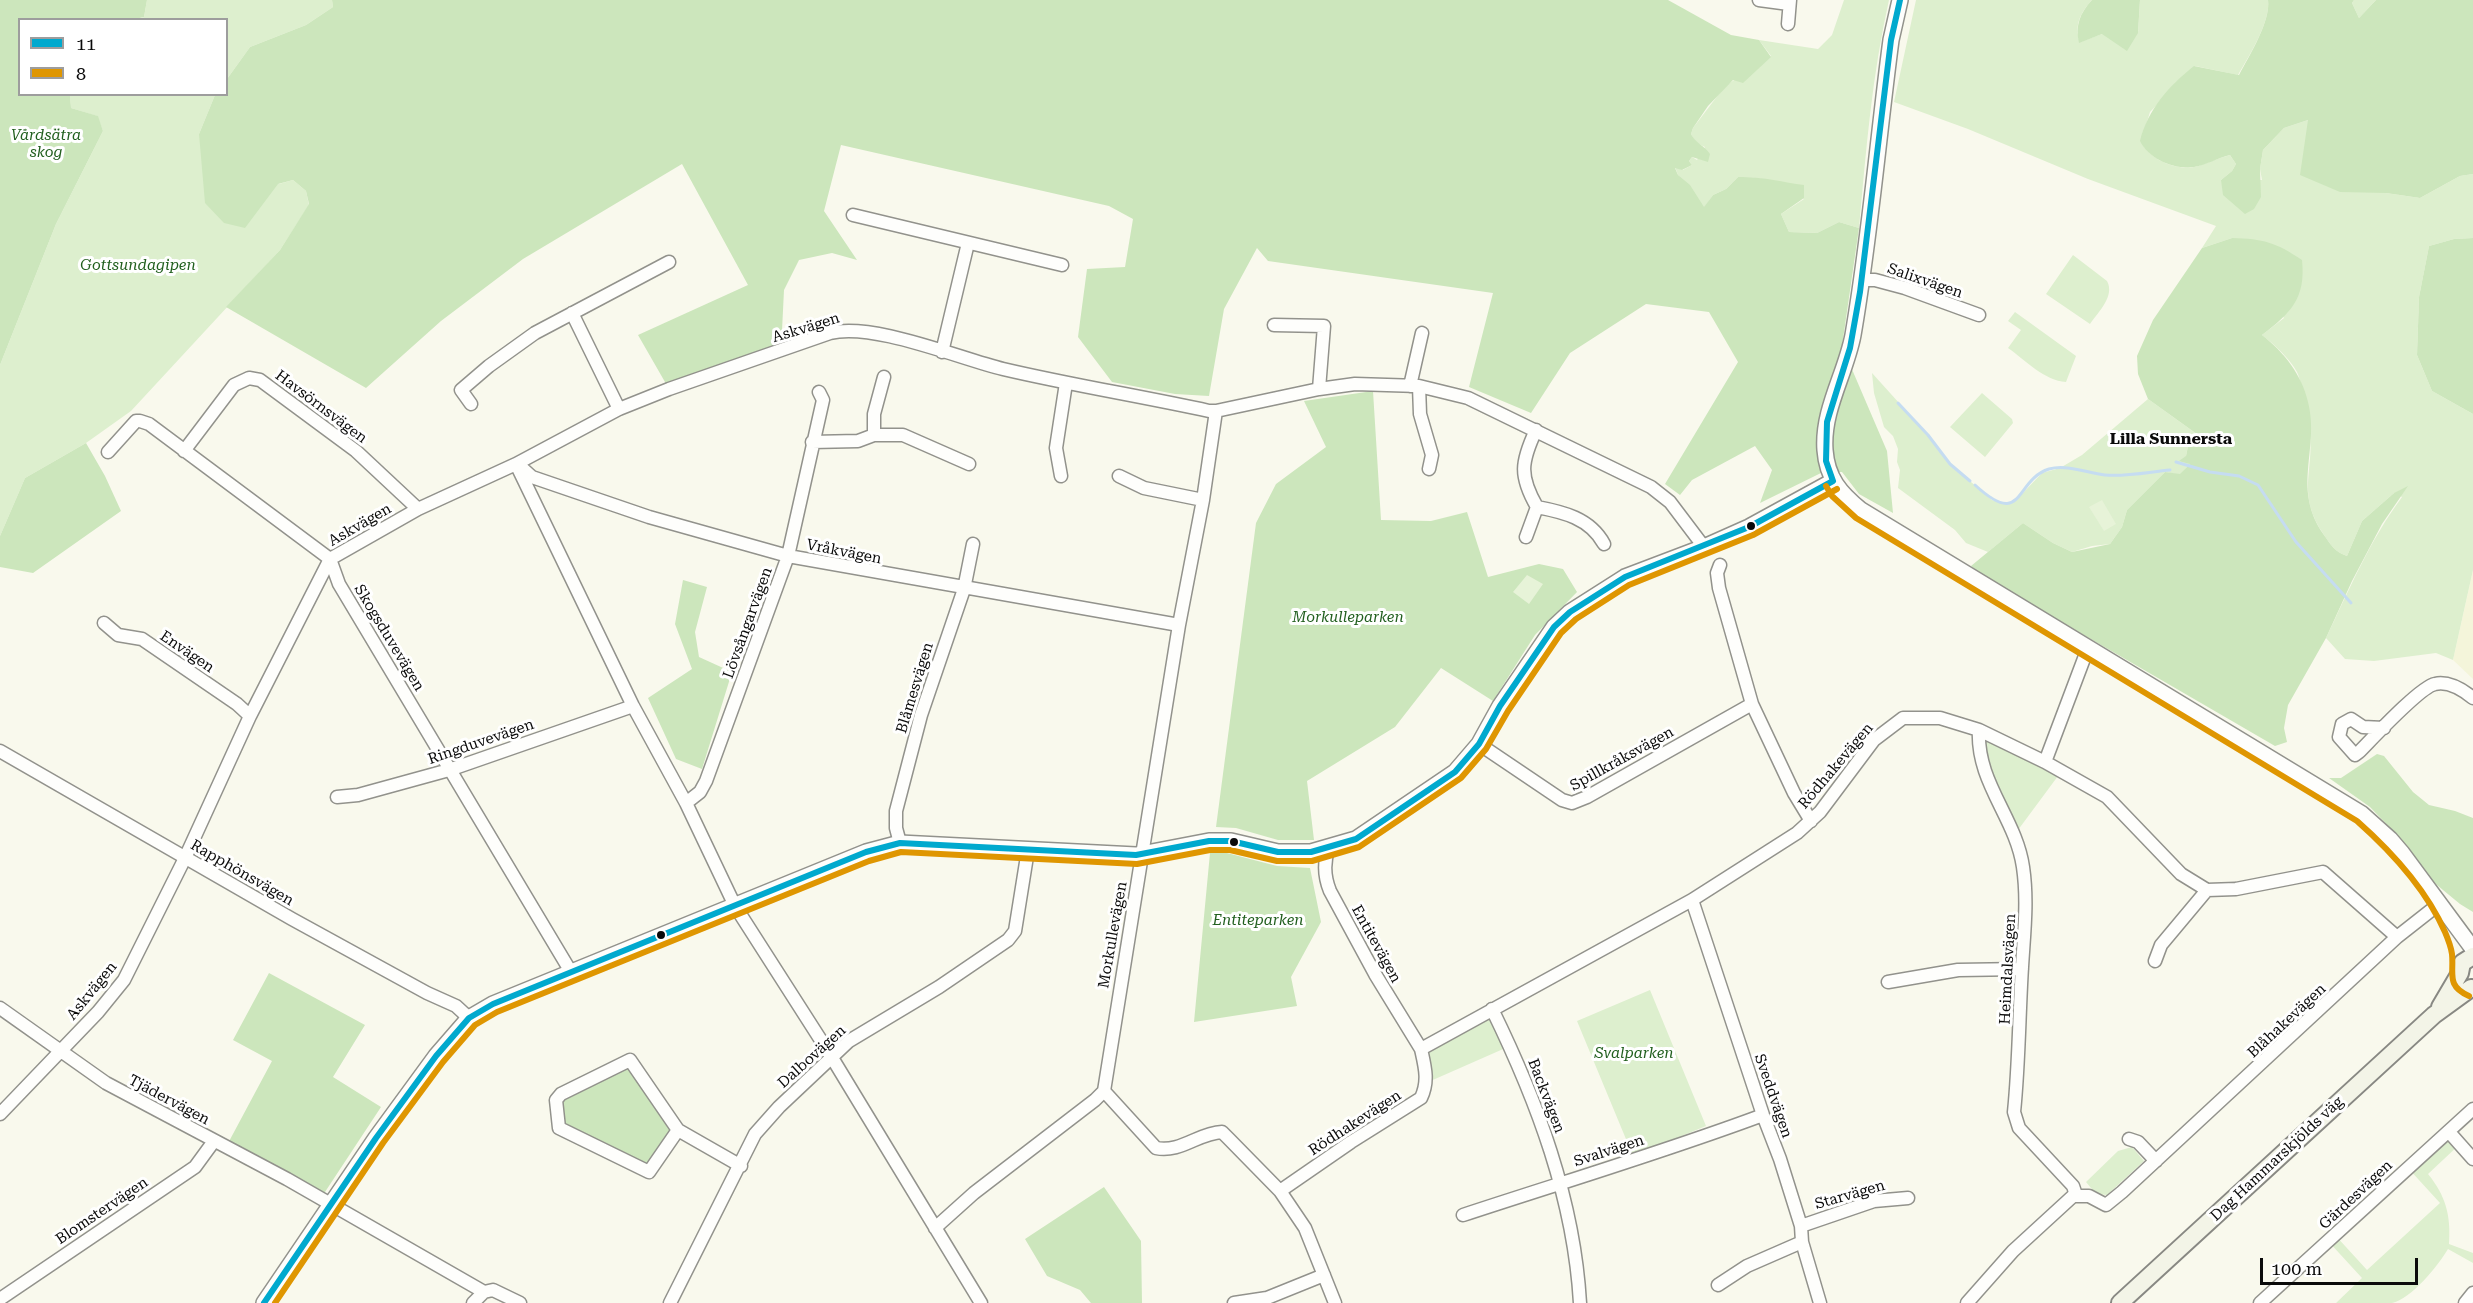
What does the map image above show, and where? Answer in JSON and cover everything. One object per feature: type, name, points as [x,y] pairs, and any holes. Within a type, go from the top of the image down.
[{"type":"main road","name":"Dag Hammarskjölds väg","points":[[2120,1303],[2434,1015],[2472,988],[2463,982],[2465,964]]},
{"type":"main road","name":"Dag Hammarskjölds väg","points":[[2434,1015],[2448,996],[2465,964]]},
{"type":"street","points":[[1759,0],[1790,2],[1788,24]]},
{"type":"street","points":[[1900,0],[1891,40],[1862,280],[1850,348],[1827,423],[1826,461],[1833,481],[1839,490],[1861,510],[2362,814],[2390,839],[2473,949]]},
{"type":"street","points":[[853,215],[1062,265]]},
{"type":"street","points":[[942,351],[968,243]]},
{"type":"street","points":[[471,404],[461,390],[489,366],[535,333],[669,262]]},
{"type":"street","name":"Salixvägen","points":[[1862,280],[1875,280],[1905,288],[1978,315]]},
{"type":"street","points":[[572,314],[619,409]]},
{"type":"street","points":[[1274,325],[1324,326],[1319,389]]},
{"type":"street","name":"Askvägen","points":[[0,1114],[98,1012],[124,980],[185,858],[250,716],[330,559],[418,509],[516,464],[619,409],[669,388],[839,331],[850,330],[884,335],[1066,383],[1216,411]]},
{"type":"street","points":[[1422,333],[1415,386],[1420,414],[1432,455],[1429,469]]},
{"type":"street","points":[[874,435],[874,414],[884,377]]},
{"type":"street","name":"Havsörnsvägen","points":[[184,451],[234,385],[249,378],[260,380],[357,451],[418,509]]},
{"type":"street","points":[[1061,476],[1056,448],[1066,383]]},
{"type":"street","points":[[1216,411],[1319,389],[1355,384],[1415,386],[1468,398],[1651,488],[1670,502],[1704,547]]},
{"type":"street","name":"Lövsångarvägen","points":[[686,803],[700,792],[706,781],[788,556],[823,400],[819,392]]},
{"type":"street","name":"Morkullevägen","points":[[1104,1091],[1115,1011],[1179,625],[1203,500],[1216,411]]},
{"type":"street","points":[[108,452],[130,425],[140,421],[330,559]]},
{"type":"street","points":[[1536,430],[1526,451],[1522,474],[1528,492],[1537,507],[1565,513],[1597,531],[1604,544]]},
{"type":"street","points":[[812,442],[858,441],[874,435],[903,435],[969,464]]},
{"type":"street","points":[[516,464],[633,706],[686,803],[735,906],[831,1056],[981,1303]]},
{"type":"street","name":"Vråkvägen","points":[[516,464],[532,477],[649,517],[788,556],[963,589],[1179,625]]},
{"type":"street","points":[[1119,476],[1144,488],[1203,500]]},
{"type":"street","points":[[264,1303],[430,1064],[469,1018],[493,1004],[866,852],[900,843],[1136,855],[1209,841],[1231,841],[1278,852],[1311,852],[1356,839],[1445,781],[1479,744],[1500,706],[1538,650],[1554,627],[1570,612],[1625,577],[1704,547],[1749,526],[1833,481]]},
{"type":"street","points":[[1526,537],[1537,507]]},
{"type":"street","name":"Blåmesvägen","points":[[900,843],[896,811],[921,715],[963,589],[973,544]]},
{"type":"street","name":"Skogsduvevägen","points":[[330,559],[339,584],[571,972]]},
{"type":"street","points":[[1720,565],[1717,573],[1719,588],[1752,704],[1794,793],[1811,821]]},
{"type":"street","name":"Envägen","points":[[104,623],[118,635],[142,639],[237,704],[250,716]]},
{"type":"street","points":[[2045,762],[2088,648]]},
{"type":"street","points":[[2384,728],[2424,689],[2433,684],[2459,688],[2473,698]]},
{"type":"street","name":"Spillkråksvägen","points":[[1479,744],[1562,800],[1572,803],[1587,797],[1752,704]]},
{"type":"street","name":"Ringduvevägen","points":[[337,797],[358,795],[449,770],[633,706]]},
{"type":"street","name":"Rödhakevägen","points":[[1280,1191],[1351,1142],[1421,1098],[1426,1088],[1427,1078],[1421,1049],[1692,900],[1797,833],[1820,812],[1874,740],[1903,718],[1940,718],[1979,730],[2045,762],[2107,797],[2181,874],[2208,890]]},
{"type":"street","name":"Heimdalsvägen","points":[[1979,730],[1978,749],[1983,766],[2016,842],[2023,865],[2027,908],[2015,1120],[2026,1137],[2073,1186],[2075,1192],[2073,1196]]},
{"type":"street","name":"Rapphönsvägen","points":[[0,751],[185,858],[427,993],[456,1006],[469,1018]]},
{"type":"street","name":"Entitevägen","points":[[1329,848],[1324,867],[1325,879],[1330,891],[1375,974],[1421,1049]]},
{"type":"street","name":"Dalbovägen","points":[[670,1303],[741,1166],[755,1134],[779,1107],[849,1041],[939,987],[1008,940],[1015,931],[1028,850]]},
{"type":"street","points":[[2155,961],[2161,945],[2208,890],[2236,890],[2323,872],[2397,937]]},
{"type":"street","name":"Sveddvägen","points":[[1692,900],[1802,1226],[1802,1242],[1820,1303]]},
{"type":"street","points":[[2442,908],[2459,943],[2465,964]]},
{"type":"street","name":"Blåhakevägen","points":[[2073,1196],[2085,1195],[2106,1205],[2397,937],[2442,908]]},
{"type":"street","points":[[1888,982],[1958,970],[2022,969]]},
{"type":"street","name":"Tjädervägen","points":[[0,1008],[106,1083],[484,1292],[493,1290],[520,1303]]},
{"type":"street","name":"Backvägen","points":[[1492,1009],[1529,1088],[1561,1182],[1576,1264],[1580,1303]]},
{"type":"street","points":[[678,1130],[649,1172],[559,1128],[556,1100],[561,1094],[630,1060],[678,1130],[741,1166]]},
{"type":"street","points":[[935,1228],[974,1193],[1104,1091],[1156,1148],[1177,1149],[1214,1132],[1222,1132],[1280,1191],[1305,1228],[1335,1303]]},
{"type":"street","name":"Gärdesvägen","points":[[2260,1303],[2473,1109]]},
{"type":"street","name":"Svalvägen","points":[[1463,1215],[1561,1182],[1612,1168],[1669,1146],[1719,1132],[1763,1115]]},
{"type":"street","points":[[2450,1132],[2473,1159]]},
{"type":"street","points":[[2129,1139],[2138,1142],[2156,1161]]},
{"type":"street","name":"Blomstervägen","points":[[0,1299],[195,1167],[214,1141]]},
{"type":"street","points":[[1966,1303],[2013,1251],[2073,1196]]},
{"type":"street","name":"Starvägen","points":[[1802,1226],[1874,1201],[1908,1198]]},
{"type":"street","points":[[1718,1285],[1747,1266],[1802,1242]]},
{"type":"street","points":[[1234,1303],[1268,1298],[1324,1275]]},
{"type":"street","points":[[473,1303],[484,1292]]},
{"type":"street","points":[[2465,1303],[2473,1293]]},
{"type":"green space","name":"Vårdsätra skog","points":[[0,0],[147,0],[144,17],[140,18],[18,18],[18,96],[70,96],[71,108],[98,116],[103,131],[56,224],[0,365]]},
{"type":"green space","points":[[147,0],[332,0],[333,7],[306,25],[250,47],[228,78],[228,18],[141,18],[144,17]]},
{"type":"green space","points":[[332,0],[1668,0],[1731,35],[1759,40],[1771,57],[1743,83],[1733,80],[1708,106],[1693,128],[1691,134],[1710,154],[1708,162],[1692,157],[1689,161],[1692,165],[1682,170],[1675,168],[1678,175],[1690,185],[1704,207],[1713,195],[1726,189],[1738,177],[1763,178],[1804,185],[1804,198],[1781,214],[1789,232],[1817,233],[1839,222],[1859,228],[1842,346],[1887,451],[1893,513],[1859,494],[1842,472],[1823,472],[1760,503],[1772,470],[1755,446],[1692,480],[1680,495],[1665,484],[1738,362],[1709,312],[1646,304],[1570,353],[1531,413],[1469,387],[1493,293],[1268,261],[1257,248],[1224,309],[1209,396],[1175,394],[1112,382],[1078,337],[1087,269],[1125,267],[1133,219],[1109,206],[841,145],[824,211],[857,260],[832,253],[799,260],[784,290],[781,351],[669,389],[638,335],[748,285],[682,164],[523,259],[441,321],[366,388],[226,307],[280,250],[309,204],[306,191],[293,180],[278,184],[245,228],[224,223],[205,203],[199,134],[215,96],[228,96],[228,78],[250,47],[306,25],[333,7]]},
{"type":"green space","points":[[1844,0],[1889,0],[1874,85],[1859,228],[1839,222],[1817,233],[1789,232],[1781,214],[1804,199],[1781,186],[1757,178],[1738,177],[1726,189],[1713,195],[1704,208],[1678,175],[1675,167],[1683,170],[1692,165],[1689,161],[1692,157],[1697,160],[1705,147],[1696,143],[1691,134],[1693,128],[1725,86],[1771,56],[1759,40],[1818,49],[1832,35]]},
{"type":"green space","points":[[1916,0],[2092,0],[2079,20],[2080,42],[2102,34],[2138,33],[2140,0],[2268,0],[2263,28],[2238,75],[2195,66],[2150,112],[2141,141],[2150,154],[2165,163],[2182,167],[2198,166],[2230,155],[2236,164],[2232,171],[2221,180],[2262,180],[2260,169],[2263,150],[2284,128],[2308,120],[2386,193],[2420,198],[2460,176],[2473,174],[2473,238],[2454,239],[2429,246],[2419,297],[2417,355],[2432,391],[2473,414],[2473,570],[2453,660],[2436,653],[2374,661],[2345,659],[2326,638],[2370,548],[2402,497],[2394,493],[2362,521],[2347,556],[2336,550],[2324,535],[2316,520],[2308,495],[2310,432],[2299,377],[2286,357],[2262,335],[2284,318],[2232,238],[2202,248],[2216,226],[2088,179],[1968,129],[1894,102]]},
{"type":"green space","points":[[2092,0],[2140,0],[2138,33],[2127,51],[2102,34],[2079,43],[2080,20]]},
{"type":"green space","points":[[2268,0],[2354,0],[2352,3],[2359,18],[2376,0],[2473,0],[2473,174],[2460,176],[2420,198],[2386,193],[2340,192],[2300,175],[2308,120],[2284,128],[2263,150],[2260,169],[2261,197],[2254,209],[2245,214],[2223,195],[2221,180],[2232,171],[2236,164],[2230,155],[2198,166],[2178,167],[2163,162],[2149,153],[2140,141],[2148,119],[2161,99],[2194,66],[2239,75],[2263,28]]},
{"type":"green space","points":[[2354,0],[2376,0],[2359,18],[2352,3]]},
{"type":"green space","name":"Gottsundagipen","points":[[70,96],[215,96],[199,134],[279,184],[293,180],[306,191],[309,205],[280,250],[131,411],[86,443],[25,478],[0,536],[0,365],[56,224],[103,131],[97,116],[71,108]]},
{"type":"green space","points":[[2232,238],[2253,239],[2269,243],[2302,260],[2302,285],[2299,295],[2288,312],[2262,335],[2291,365],[2305,392],[2311,420],[2309,501],[2314,518],[2324,535],[2336,550],[2347,556],[2362,521],[2394,493],[2408,486],[2382,524],[2326,638],[2288,705],[2284,728],[2287,742],[2275,746],[1984,577],[1971,566],[2023,523],[2053,543],[2072,552],[2110,544],[2122,527],[2127,510],[2165,472],[2180,474],[2190,464],[2179,461],[2186,456],[2188,446],[2201,437],[2148,399],[2138,374],[2137,356],[2153,320],[2202,248]]},
{"type":"green space","points":[[2473,238],[2473,414],[2432,391],[2417,355],[2419,297],[2429,246],[2454,239]]},
{"type":"green space","points":[[2073,255],[2107,281],[2109,287],[2108,298],[2090,324],[2046,294]]},
{"type":"green space","points":[[2015,312],[2076,356],[2066,382],[2043,374],[2008,348],[2021,330],[2008,321]]},
{"type":"green space","points":[[1872,373],[1928,435],[1950,464],[1992,500],[2008,504],[2018,498],[2042,473],[2060,468],[2082,455],[2148,399],[2201,437],[2188,446],[2186,456],[2190,464],[2180,475],[2165,472],[2127,510],[2122,527],[2110,544],[2072,552],[2053,543],[2023,523],[1988,552],[1966,543],[1955,530],[1898,488],[1900,470],[1897,462],[1898,449],[1893,436],[1884,427],[1874,393]]},
{"type":"green space","name":"Morkulleparken","points":[[1373,391],[1381,520],[1431,521],[1467,512],[1488,577],[1539,564],[1563,569],[1577,592],[1535,635],[1493,701],[1441,668],[1395,727],[1307,781],[1314,840],[1278,840],[1236,828],[1216,827],[1256,523],[1276,484],[1326,447],[1304,401]]},
{"type":"green space","points":[[1982,393],[2012,419],[2013,423],[1985,457],[1950,427]]},
{"type":"green space","points":[[86,443],[121,511],[33,573],[0,567],[0,536],[25,478]]},
{"type":"green space","points":[[2102,500],[2116,524],[2104,531],[2089,507]]},
{"type":"green space","points":[[2473,570],[2473,679],[2453,660]]},
{"type":"green space","points":[[1527,575],[1543,584],[1529,604],[1513,592]]},
{"type":"green space","points":[[683,580],[707,587],[695,632],[699,657],[732,672],[702,769],[676,759],[648,698],[692,669],[675,624]]},
{"type":"green space","points":[[1984,737],[2058,776],[2018,830],[1989,764]]},
{"type":"green space","points":[[2377,754],[2384,756],[2413,792],[2429,805],[2473,818],[2473,912],[2426,876],[2396,834],[2370,807],[2329,778],[2341,778]]},
{"type":"green space","name":"Entiteparken","points":[[1210,853],[1227,853],[1277,866],[1310,868],[1321,922],[1291,977],[1297,1006],[1194,1022]]},
{"type":"green space","points":[[269,973],[365,1025],[333,1077],[381,1107],[325,1192],[316,1196],[226,1147],[272,1061],[233,1040]]},
{"type":"green space","name":"Svalparken","points":[[1650,990],[1706,1126],[1633,1156],[1577,1021]]},
{"type":"green space","points":[[1492,1009],[1510,1046],[1426,1083],[1421,1049]]},
{"type":"green space","points":[[630,1060],[678,1130],[649,1172],[559,1128],[561,1094]]},
{"type":"green space","points":[[2449,1132],[2460,1144],[2428,1174],[2439,1190],[2446,1207],[2449,1244],[2473,1253],[2473,1263],[2448,1249],[2423,1281],[2399,1300],[2392,1303],[2336,1303],[2362,1278],[2328,1241],[2335,1235],[2367,1270],[2440,1203],[2408,1168]]},
{"type":"green space","points":[[2132,1147],[2144,1161],[2107,1195],[2096,1194],[2086,1182],[2118,1151]]},
{"type":"green space","points":[[1104,1187],[1141,1241],[1142,1303],[1091,1303],[1080,1290],[1047,1276],[1025,1239]]},
{"type":"waterway","points":[[1898,403],[1928,435],[1950,464],[1970,481]]},
{"type":"waterway","points":[[2176,462],[2210,472],[2239,476],[2258,485],[2296,542],[2351,603]]},
{"type":"waterway","points":[[1975,485],[1991,498],[2002,503],[2011,503],[2030,482],[2049,469],[2070,468],[2113,475],[2170,470]]},
{"type":"transit line","name":"11","points":[[1833,481],[1826,461],[1827,422],[1850,348],[1860,292],[1891,40],[1900,0]]},
{"type":"transit line","name":"11","points":[[264,1303],[376,1138],[436,1056],[469,1018],[493,1004],[866,852],[900,843],[1136,855],[1209,841],[1231,841],[1278,852],[1311,852],[1356,839],[1455,772],[1479,744],[1500,706],[1554,627],[1570,612],[1625,577],[1749,527],[1833,481]]},
{"type":"transit line","name":"8","points":[[1826,486],[1832,496],[1856,518],[2357,821],[2395,858],[2428,901],[2450,946],[2454,984],[2469,996]]},
{"type":"transit line","name":"8","points":[[275,1303],[383,1143],[443,1062],[475,1025],[497,1012],[869,861],[901,852],[1137,864],[1210,850],[1230,850],[1277,861],[1312,861],[1359,847],[1461,778],[1486,749],[1508,711],[1561,633],[1576,619],[1629,585],[1753,535],[1837,489]]},
{"type":"district","name":"Lilla Sunnersta","points":[[2171,439]]}]
